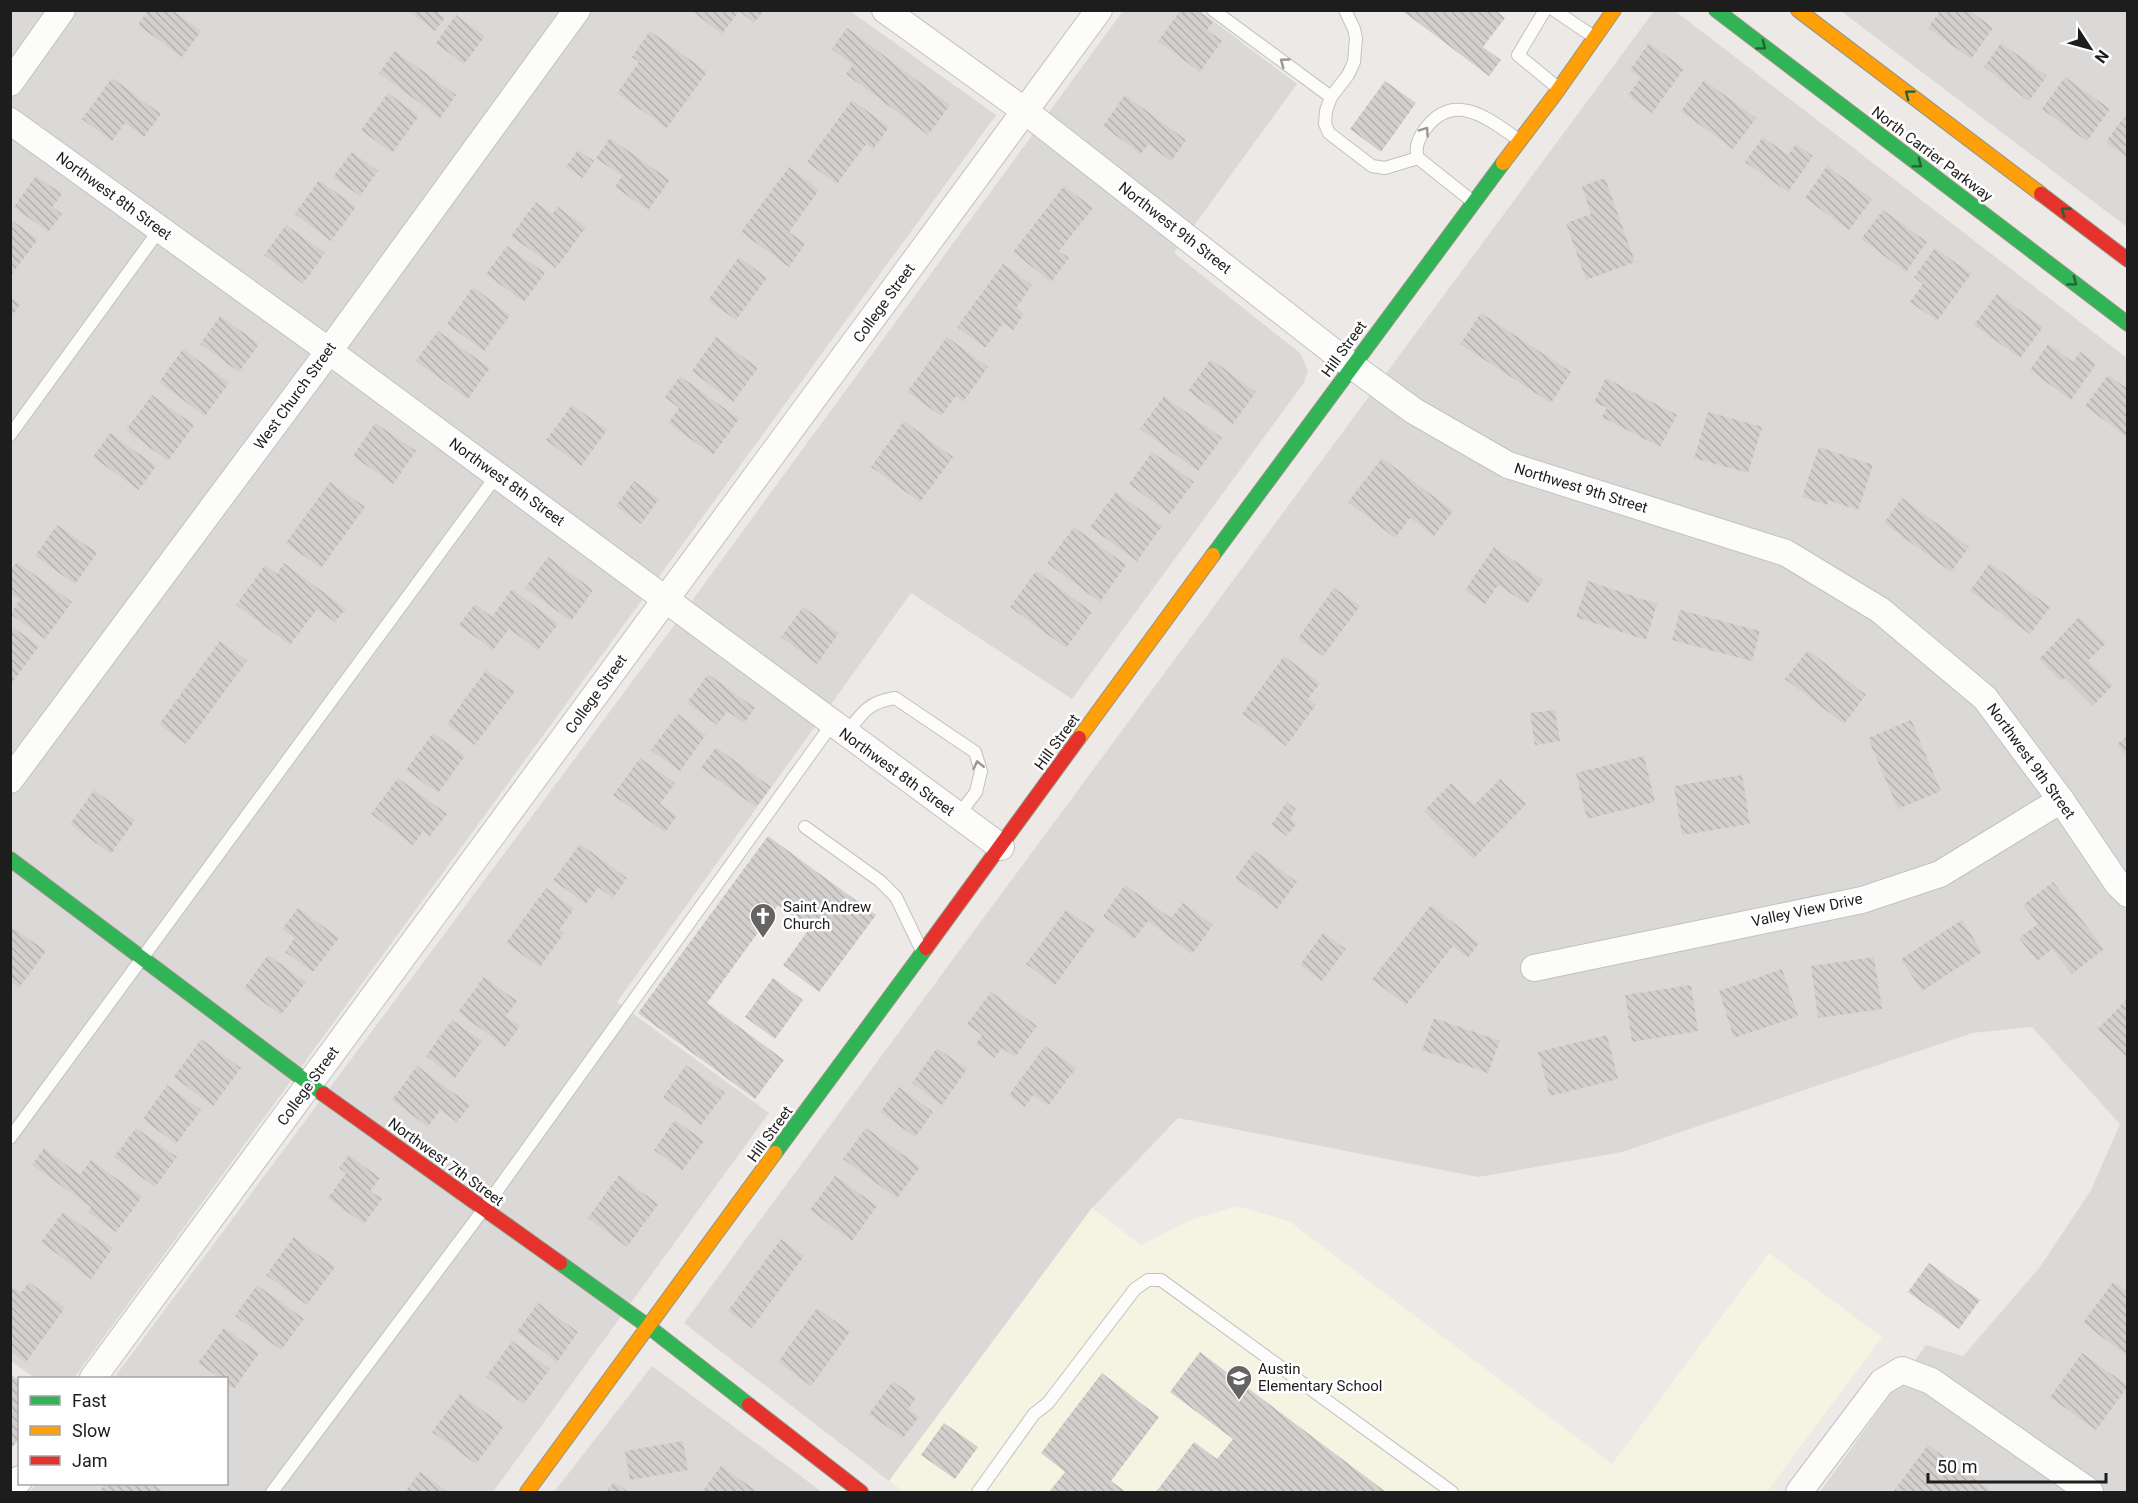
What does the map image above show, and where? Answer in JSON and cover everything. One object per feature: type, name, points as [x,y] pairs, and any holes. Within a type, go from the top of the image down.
[{"type":"street","points":[[10,84],[62,10]]},
{"type":"street","name":"West Church Street","points":[[10,780],[329,351],[577,10]]},
{"type":"street","name":"Northwest 9th Street","points":[[885,10],[1025,111],[1414,411],[1508,465],[1786,553],[1880,610],[1984,698],[2061,800],[2117,883],[2127,894]]},
{"type":"street","name":"College Street","points":[[94,1377],[1099,10]]},
{"type":"street","name":"Hill Street","points":[[526,1492],[1352,365],[1559,89],[1614,10]]},
{"type":"street","name":"North Carrier Parkway","points":[[1716,10],[2127,324]]},
{"type":"street","points":[[1798,10],[2127,260]]},
{"type":"street","name":"Northwest 8th Street","points":[[10,120],[329,351],[1000,847]]},
{"type":"street","name":"Valley View Drive","points":[[1534,968],[1862,900],[1940,874],[2061,800]]},
{"type":"street","name":"Northwest 7th Street","points":[[10,859],[309,1084],[649,1327],[861,1492]]},
{"type":"street","points":[[1799,1492],[1882,1382],[1902,1370],[1931,1381],[2090,1492]]},
{"type":"lane","points":[[1213,10],[1331,97]]},
{"type":"lane","points":[[1345,10],[1356,38],[1354,62],[1348,75],[1331,97],[1326,111],[1325,124],[1329,133],[1372,166],[1385,168],[1418,158]]},
{"type":"lane","points":[[1545,10],[1518,55],[1559,89]]},
{"type":"lane","points":[[1554,10],[1595,38]]},
{"type":"lane","points":[[1473,202],[1418,158],[1416,150],[1420,136],[1438,116],[1464,108],[1520,140]]},
{"type":"lane","points":[[10,435],[160,229]]},
{"type":"lane","points":[[10,1138],[497,475]]},
{"type":"lane","points":[[272,1492],[839,729],[866,708],[881,700],[895,698],[975,752],[981,771],[976,792],[958,816]]},
{"type":"lane","points":[[805,827],[880,881],[896,897],[923,953]]},
{"type":"lane","points":[[978,1492],[1034,1414],[1048,1403],[1135,1289],[1148,1280],[1161,1280],[1452,1492]]},
{"type":"shaded area","points":[[11,11],[850,11],[996,115],[75,1377],[34,1377],[11,1361]]},
{"type":"shaded area","points":[[1123,11],[1200,11],[1297,84],[1174,253],[1301,354],[1308,371],[1303,384],[1072,699],[911,593],[617,1002],[769,1113],[493,1492],[29,1492],[35,1485],[228,1485],[228,1377],[115,1377],[669,632]]},
{"type":"shaded area","points":[[1654,11],[1675,11],[2127,358],[2127,1492],[1820,1492],[1926,1345],[1963,1356],[2040,1267],[2091,1190],[2120,1124],[2032,1027],[1972,1033],[1622,1152],[1478,1177],[1178,1118],[1092,1208],[889,1481],[684,1323]]},
{"type":"shaded area","points":[[1841,11],[2127,11],[2127,227]]},
{"type":"shaded area","name":"Austin Elementary School","points":[[1237,1206],[1289,1221],[1612,1464],[1769,1253],[1882,1337],[1767,1492],[905,1492],[889,1481],[1092,1208],[1141,1245],[1188,1221]]},
{"type":"shaded area","points":[[652,1366],[822,1492],[554,1492]]},
{"type":"building","points":[[148,10],[172,10],[201,31],[182,57],[138,25]]},
{"type":"building","points":[[407,10],[435,10],[445,18],[435,31]]},
{"type":"building","points":[[691,10],[764,10],[754,23],[739,11],[722,34]]},
{"type":"building","points":[[1181,10],[1197,10],[1213,22],[1207,30],[1222,41],[1200,72],[1158,41]]},
{"type":"building","points":[[1405,10],[1495,10],[1505,18],[1483,47],[1501,60],[1489,76],[1404,12]]},
{"type":"building","points":[[1941,10],[1969,10],[1993,28],[1971,59],[1928,28]]},
{"type":"building","points":[[456,15],[485,36],[464,64],[436,43]]},
{"type":"building","points":[[847,28],[950,105],[928,135],[846,74],[853,65],[832,49]]},
{"type":"building","points":[[650,31],[707,72],[667,128],[617,93],[639,62],[632,57]]},
{"type":"building","points":[[1649,43],[1684,69],[1652,113],[1628,95],[1641,78],[1630,70]]},
{"type":"building","points":[[2001,43],[2047,76],[2029,101],[1984,67]]},
{"type":"building","points":[[395,51],[456,95],[440,118],[379,73]]},
{"type":"building","points":[[2065,77],[2110,109],[2087,141],[2042,109]]},
{"type":"building","points":[[112,78],[161,114],[144,137],[125,123],[112,141],[82,119]]},
{"type":"building","points":[[1704,80],[1756,118],[1733,149],[1681,111]]},
{"type":"building","points":[[1385,81],[1416,103],[1381,152],[1350,129]]},
{"type":"building","points":[[388,93],[419,116],[392,153],[361,130]]},
{"type":"building","points":[[1125,95],[1186,140],[1171,161],[1148,144],[1141,154],[1103,126]]},
{"type":"building","points":[[852,100],[889,127],[873,149],[866,144],[837,184],[807,162]]},
{"type":"building","points":[[2124,117],[2128,120],[2128,158],[2106,142]]},
{"type":"building","points":[[1763,137],[1788,155],[1796,144],[1813,156],[1788,192],[1745,162]]},
{"type":"building","points":[[610,138],[670,180],[648,210],[615,187],[622,176],[596,158]]},
{"type":"building","points":[[578,150],[594,161],[583,178],[566,167]]},
{"type":"building","points":[[352,152],[378,171],[360,196],[333,177]]},
{"type":"building","points":[[1827,166],[1872,199],[1849,230],[1805,198]]},
{"type":"building","points":[[789,167],[819,190],[789,232],[805,244],[789,267],[741,232]]},
{"type":"building","points":[[36,176],[62,194],[52,207],[62,214],[48,232],[14,207]]},
{"type":"building","points":[[1605,178],[1635,262],[1586,280],[1566,223],[1591,214],[1582,186]]},
{"type":"building","points":[[319,180],[356,207],[331,241],[295,214]]},
{"type":"building","points":[[1064,186],[1093,208],[1059,251],[1069,258],[1051,282],[1013,252]]},
{"type":"building","points":[[536,202],[552,214],[558,207],[586,227],[556,268],[511,236]]},
{"type":"building","points":[[1883,210],[1927,242],[1906,272],[1861,239]]},
{"type":"building","points":[[10,219],[38,239],[10,277]]},
{"type":"building","points":[[286,225],[325,253],[303,284],[264,255]]},
{"type":"building","points":[[507,246],[545,273],[524,302],[486,274]]},
{"type":"building","points":[[1935,248],[1971,274],[1937,321],[1910,302],[1923,284],[1914,277]]},
{"type":"building","points":[[739,257],[767,278],[736,320],[708,300]]},
{"type":"building","points":[[1003,264],[1032,285],[1016,308],[1024,314],[1013,330],[1003,323],[985,348],[957,327]]},
{"type":"building","points":[[473,287],[510,315],[484,351],[447,324]]},
{"type":"building","points":[[1997,294],[2043,327],[2020,358],[1974,325]]},
{"type":"building","points":[[10,297],[20,305],[10,318]]},
{"type":"building","points":[[1481,313],[1571,372],[1551,403],[1460,344]]},
{"type":"building","points":[[220,316],[259,344],[239,372],[200,344]]},
{"type":"building","points":[[438,331],[490,368],[468,399],[416,361]]},
{"type":"building","points":[[716,337],[758,368],[733,402],[692,371]]},
{"type":"building","points":[[947,337],[988,367],[963,402],[956,396],[941,416],[907,392]]},
{"type":"building","points":[[2048,344],[2073,362],[2080,352],[2096,364],[2071,400],[2030,370]]},
{"type":"building","points":[[183,349],[229,383],[205,416],[159,382]]},
{"type":"building","points":[[1211,359],[1256,392],[1233,424],[1188,391]]},
{"type":"building","points":[[2108,375],[2128,389],[2128,438],[2085,406]]},
{"type":"building","points":[[680,376],[739,419],[713,455],[668,423],[679,408],[665,397]]},
{"type":"building","points":[[1606,378],[1677,415],[1660,447],[1602,417],[1607,408],[1594,402]]},
{"type":"building","points":[[152,395],[194,425],[168,461],[126,430]]},
{"type":"building","points":[[1164,396],[1222,438],[1198,471],[1140,429]]},
{"type":"building","points":[[572,405],[607,430],[581,466],[546,440]]},
{"type":"building","points":[[1708,412],[1762,427],[1748,473],[1694,458]]},
{"type":"building","points":[[904,421],[953,457],[920,502],[871,467]]},
{"type":"building","points":[[375,423],[416,451],[393,484],[353,456]]},
{"type":"building","points":[[110,433],[156,466],[139,490],[93,457]]},
{"type":"building","points":[[1819,447],[1873,465],[1858,510],[1828,500],[1827,505],[1802,497]]},
{"type":"building","points":[[1152,452],[1194,482],[1170,514],[1129,484]]},
{"type":"building","points":[[1382,458],[1453,511],[1434,536],[1410,518],[1395,538],[1348,502]]},
{"type":"building","points":[[634,481],[659,499],[641,524],[616,506]]},
{"type":"building","points":[[330,482],[365,507],[321,568],[286,543]]},
{"type":"building","points":[[1116,492],[1162,526],[1137,561],[1090,527]]},
{"type":"building","points":[[1902,498],[1969,547],[1951,572],[1884,523]]},
{"type":"building","points":[[57,525],[97,553],[75,584],[35,556]]},
{"type":"building","points":[[1074,527],[1126,565],[1100,602],[1047,563]]},
{"type":"building","points":[[1494,547],[1543,580],[1527,604],[1498,585],[1485,604],[1465,590]]},
{"type":"building","points":[[548,557],[593,590],[571,621],[525,588]]},
{"type":"building","points":[[17,562],[72,602],[45,639],[10,614],[20,600],[10,593],[10,571]]},
{"type":"building","points":[[284,563],[346,609],[335,622],[317,609],[290,645],[236,605],[265,565],[277,574]]},
{"type":"building","points":[[1990,563],[2050,607],[2030,634],[1970,591]]},
{"type":"building","points":[[1036,571],[1092,612],[1066,648],[1010,607]]},
{"type":"building","points":[[1588,581],[1657,604],[1646,640],[1576,617]]},
{"type":"building","points":[[1334,588],[1360,606],[1323,656],[1298,638]]},
{"type":"building","points":[[512,589],[558,624],[538,650],[509,629],[493,650],[459,625],[475,604],[492,617]]},
{"type":"building","points":[[803,607],[839,633],[817,664],[781,637]]},
{"type":"building","points":[[1680,610],[1760,631],[1752,661],[1672,640]]},
{"type":"building","points":[[2079,617],[2106,643],[2088,661],[2113,685],[2093,706],[2065,678],[2061,681],[2039,659]]},
{"type":"building","points":[[10,625],[39,646],[12,683],[10,681]]},
{"type":"building","points":[[220,641],[247,661],[186,744],[159,724]]},
{"type":"building","points":[[1808,650],[1866,695],[1844,724],[1785,679]]},
{"type":"building","points":[[1284,656],[1320,683],[1308,699],[1316,705],[1286,746],[1242,714]]},
{"type":"building","points":[[486,670],[515,691],[475,745],[447,724]]},
{"type":"building","points":[[708,674],[755,708],[744,723],[727,711],[717,725],[687,703]]},
{"type":"building","points":[[1555,710],[1560,741],[1535,745],[1530,713]]},
{"type":"building","points":[[678,714],[706,735],[680,771],[651,750]]},
{"type":"building","points":[[1911,720],[1941,791],[1898,809],[1868,738]]},
{"type":"building","points":[[433,733],[465,756],[438,793],[406,770]]},
{"type":"building","points":[[2128,736],[2128,758],[2117,744]]},
{"type":"building","points":[[716,747],[771,787],[756,807],[701,768]]},
{"type":"building","points":[[1644,756],[1655,802],[1587,819],[1576,773]]},
{"type":"building","points":[[640,758],[675,783],[660,804],[677,816],[665,832],[613,795]]},
{"type":"building","points":[[1742,775],[1750,824],[1682,835],[1674,786]]},
{"type":"building","points":[[398,778],[447,814],[430,836],[423,831],[413,845],[371,814]]},
{"type":"building","points":[[1500,779],[1526,804],[1473,859],[1424,811],[1451,783],[1474,805]]},
{"type":"building","points":[[94,790],[135,820],[111,854],[70,824]]},
{"type":"building","points":[[1287,802],[1296,809],[1290,819],[1296,824],[1287,836],[1271,825]]},
{"type":"building","points":[[768,836],[876,915],[819,992],[783,965],[810,928],[778,905],[707,1003],[784,1060],[755,1099],[638,1013]]},
{"type":"building","points":[[580,844],[627,878],[613,898],[598,887],[586,904],[553,880]]},
{"type":"building","points":[[1255,851],[1297,882],[1277,909],[1235,878]]},
{"type":"building","points":[[2053,882],[2104,949],[2072,974],[2052,949],[2037,961],[2019,938],[2038,924],[2023,905]]},
{"type":"building","points":[[1125,885],[1171,918],[1183,903],[1213,925],[1192,954],[1148,921],[1134,939],[1103,916]]},
{"type":"building","points":[[546,888],[574,909],[559,930],[564,933],[540,967],[506,943]]},
{"type":"building","points":[[1431,905],[1479,943],[1468,958],[1453,946],[1406,1005],[1372,979]]},
{"type":"building","points":[[298,908],[339,938],[313,972],[285,952],[295,938],[282,929]]},
{"type":"building","points":[[1066,910],[1095,930],[1055,985],[1026,964]]},
{"type":"building","points":[[1962,920],[1982,952],[1922,991],[1901,959]]},
{"type":"building","points":[[10,926],[46,951],[19,988],[10,981]]},
{"type":"building","points":[[1323,933],[1346,949],[1322,981],[1300,965]]},
{"type":"building","points":[[268,955],[306,982],[281,1015],[244,988]]},
{"type":"building","points":[[1874,957],[1882,1009],[1818,1018],[1811,966]]},
{"type":"building","points":[[1782,969],[1798,1016],[1734,1038],[1719,991]]},
{"type":"building","points":[[484,977],[517,1001],[506,1016],[520,1026],[505,1047],[458,1012]]},
{"type":"building","points":[[773,978],[803,1000],[775,1039],[745,1017]]},
{"type":"building","points":[[1691,985],[1698,1031],[1632,1042],[1625,995]]},
{"type":"building","points":[[991,992],[1037,1026],[1015,1057],[1002,1048],[995,1058],[976,1044],[982,1035],[967,1024]]},
{"type":"building","points":[[2128,998],[2128,1058],[2098,1029]]},
{"type":"building","points":[[1434,1018],[1500,1041],[1488,1073],[1422,1050]]},
{"type":"building","points":[[452,1020],[482,1041],[455,1078],[426,1056]]},
{"type":"building","points":[[1607,1035],[1618,1079],[1550,1096],[1538,1052]]},
{"type":"building","points":[[201,1039],[241,1068],[213,1106],[174,1077]]},
{"type":"building","points":[[1045,1046],[1076,1068],[1048,1106],[1033,1095],[1025,1107],[1009,1095]]},
{"type":"building","points":[[937,1048],[967,1069],[942,1105],[912,1083]]},
{"type":"building","points":[[686,1065],[725,1093],[701,1125],[663,1097]]},
{"type":"building","points":[[417,1066],[470,1105],[457,1122],[440,1110],[428,1127],[392,1100]]},
{"type":"building","points":[[167,1085],[201,1110],[176,1144],[143,1119]]},
{"type":"building","points":[[899,1087],[933,1112],[915,1137],[880,1112]]},
{"type":"building","points":[[675,1120],[704,1141],[682,1171],[654,1150]]},
{"type":"building","points":[[136,1128],[177,1157],[155,1187],[114,1157]]},
{"type":"building","points":[[866,1128],[920,1167],[897,1198],[843,1159]]},
{"type":"building","points":[[44,1148],[80,1175],[91,1160],[142,1197],[116,1232],[88,1212],[91,1207],[32,1165]]},
{"type":"building","points":[[349,1155],[380,1178],[370,1191],[382,1199],[364,1224],[328,1198],[346,1173],[339,1168]]},
{"type":"building","points":[[619,1175],[658,1204],[627,1247],[588,1218]]},
{"type":"building","points":[[835,1176],[877,1206],[852,1241],[810,1210]]},
{"type":"building","points":[[63,1212],[113,1248],[91,1279],[41,1242]]},
{"type":"building","points":[[294,1237],[335,1267],[307,1305],[266,1275]]},
{"type":"building","points":[[781,1239],[804,1256],[752,1328],[728,1311]]},
{"type":"building","points":[[1929,1263],[1980,1300],[1959,1329],[1908,1292]]},
{"type":"building","points":[[29,1282],[65,1308],[26,1362],[10,1351],[10,1286],[21,1293]]},
{"type":"building","points":[[2113,1282],[2128,1292],[2128,1356],[2083,1323]]},
{"type":"building","points":[[257,1285],[304,1319],[281,1350],[235,1316]]},
{"type":"building","points":[[538,1303],[578,1332],[557,1362],[517,1332]]},
{"type":"building","points":[[817,1308],[850,1332],[811,1386],[778,1362]]},
{"type":"building","points":[[224,1328],[259,1353],[234,1389],[228,1385],[228,1377],[219,1377],[198,1363]]},
{"type":"building","points":[[512,1341],[550,1369],[524,1404],[486,1377]]},
{"type":"building","points":[[1200,1352],[1386,1492],[1156,1492],[1194,1442],[1217,1459],[1233,1439],[1170,1392]]},
{"type":"building","points":[[2082,1353],[2128,1386],[2096,1430],[2050,1397]]},
{"type":"building","points":[[1102,1373],[1159,1417],[1111,1481],[1126,1492],[1049,1492],[1065,1472],[1041,1453]]},
{"type":"building","points":[[10,1374],[18,1380],[18,1440],[10,1450]]},
{"type":"building","points":[[893,1381],[916,1398],[908,1409],[919,1417],[903,1438],[869,1414]]},
{"type":"building","points":[[460,1394],[504,1426],[476,1464],[432,1432]]},
{"type":"building","points":[[944,1423],[978,1447],[955,1479],[921,1455]]},
{"type":"building","points":[[683,1441],[688,1470],[630,1480],[625,1451]]},
{"type":"building","points":[[1928,1445],[1993,1492],[1893,1492]]},
{"type":"building","points":[[721,1466],[758,1492],[702,1492]]},
{"type":"building","points":[[420,1472],[448,1492],[405,1492]]},
{"type":"building","points":[[614,1482],[629,1492],[606,1492]]},
{"type":"building","points":[[104,1485],[154,1485],[165,1492],[99,1492]]},
{"type":"traffic: fast","points":[[1716,10],[2128,324]]},
{"type":"traffic: fast","points":[[1213,555],[1503,163]]},
{"type":"traffic: fast","points":[[10,859],[323,1094]]},
{"type":"traffic: fast","points":[[775,1153],[926,948]]},
{"type":"traffic: fast","points":[[560,1263],[649,1327],[749,1405]]},
{"type":"traffic: slow","points":[[1503,163],[1614,10]]},
{"type":"traffic: slow","points":[[1798,10],[2041,194]]},
{"type":"traffic: slow","points":[[1079,738],[1213,555]]},
{"type":"traffic: slow","points":[[527,1492],[775,1153]]},
{"type":"traffic: jam","points":[[2041,194],[2128,260]]},
{"type":"traffic: jam","points":[[926,948],[1079,738]]},
{"type":"traffic: jam","points":[[323,1094],[560,1263]]},
{"type":"traffic: jam","points":[[749,1405],[861,1492]]},
{"type":"place","name":"Saint Andrew Church","points":[[763,939]]},
{"type":"place","name":"Austin Elementary School","points":[[1239,1401]]}]
